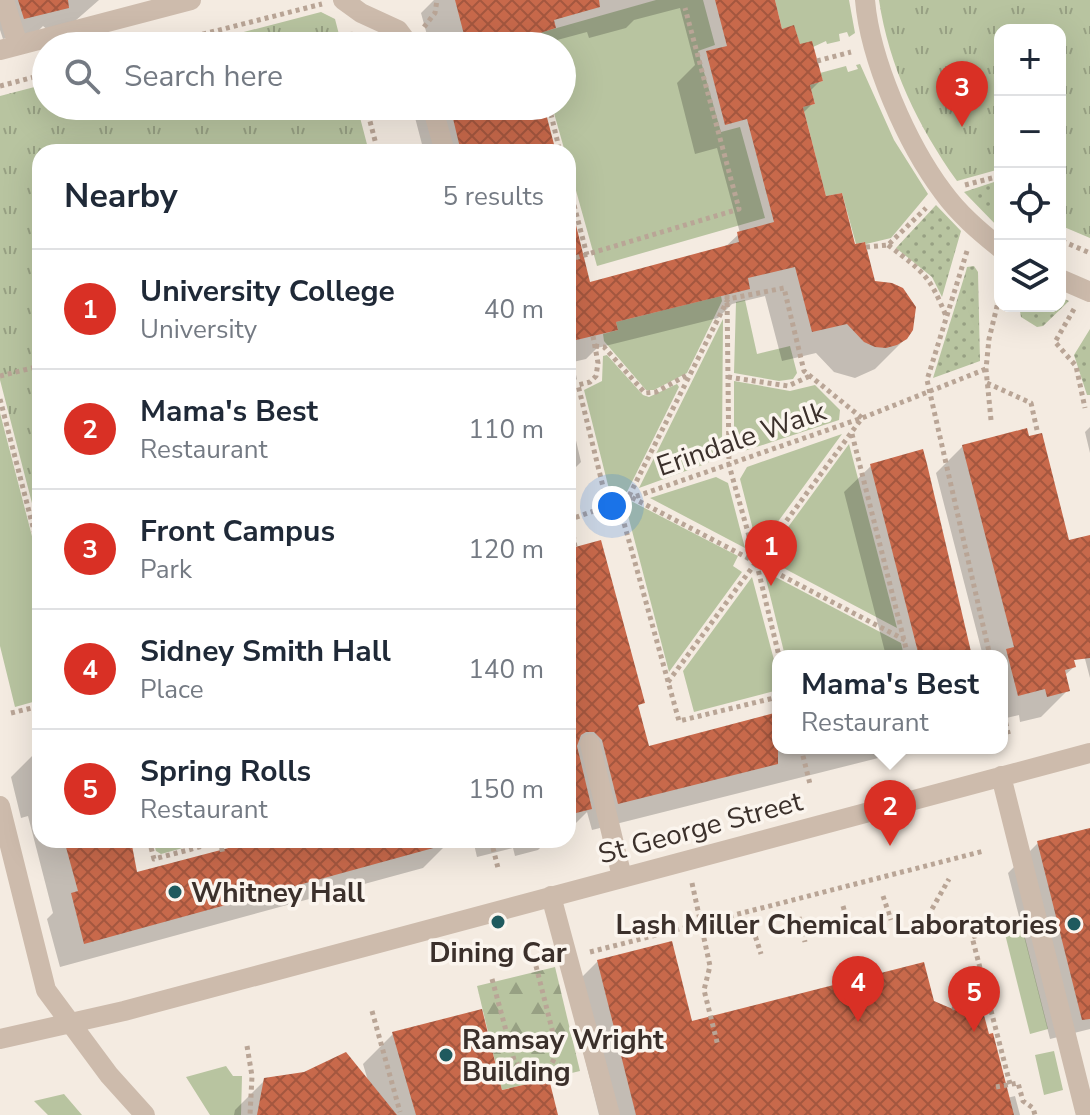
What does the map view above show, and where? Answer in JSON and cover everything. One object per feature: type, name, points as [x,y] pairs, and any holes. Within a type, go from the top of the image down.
[{"type":"street","points":[[4,0],[9,48],[32,40]]},
{"type":"street","points":[[54,32],[118,9],[191,0]]},
{"type":"street","points":[[865,0],[887,87],[922,160],[943,193],[974,228],[994,243]]},
{"type":"street","points":[[334,1],[400,32]]},
{"type":"street","points":[[436,120],[443,144]]},
{"type":"street","points":[[1066,282],[1087,291]]},
{"type":"street","points":[[590,744],[622,877]]},
{"type":"street","name":"St George Street","points":[[0,1039],[71,1024],[1090,753]]},
{"type":"street","points":[[1001,776],[1086,1115]]},
{"type":"street","points":[[1,814],[46,990],[109,1075],[145,1115]]},
{"type":"street","points":[[551,896],[610,1115]]},
{"type":"path","points":[[211,32],[334,1]]},
{"type":"path","points":[[576,258],[739,209],[685,8]]},
{"type":"path","points":[[817,61],[845,54]]},
{"type":"path","points":[[0,86],[32,78]]},
{"type":"path","points":[[370,120],[376,144]]},
{"type":"path","points":[[552,120],[558,144]]},
{"type":"path","points":[[866,247],[888,245],[943,193],[994,178]]},
{"type":"path","points":[[576,213],[587,255]]},
{"type":"path","points":[[974,228],[927,380],[927,393],[940,436],[989,650]]},
{"type":"path","points":[[1066,243],[1090,253]]},
{"type":"path","points":[[888,245],[924,273],[934,286],[947,317]]},
{"type":"path","points":[[668,682],[862,418],[804,371],[784,288],[728,297]]},
{"type":"path","points":[[1085,408],[1076,366],[1055,342],[1087,291]]},
{"type":"path","points":[[728,297],[629,496],[905,640]]},
{"type":"path","points":[[728,297],[729,465],[778,650]]},
{"type":"path","points":[[991,420],[986,369],[996,312]]},
{"type":"path","points":[[593,336],[598,363],[596,376],[590,382],[578,385],[608,507]]},
{"type":"path","points":[[595,346],[604,347],[645,393],[656,392],[691,373]]},
{"type":"path","points":[[0,376],[32,368]]},
{"type":"path","name":"Erindale Walk","points":[[576,517],[862,418],[986,369]]},
{"type":"path","points":[[728,377],[788,386],[810,376]]},
{"type":"path","points":[[987,383],[1031,403],[1037,430]]},
{"type":"path","points":[[0,399],[32,523]]},
{"type":"path","points":[[852,434],[907,650]]},
{"type":"path","points":[[620,500],[679,721],[772,698]]},
{"type":"path","points":[[11,713],[32,708]]},
{"type":"path","points":[[1008,733],[1009,737]]},
{"type":"path","points":[[802,754],[810,784]]},
{"type":"path","points":[[151,848],[154,859],[193,848]]},
{"type":"path","points":[[223,848],[223,855]]},
{"type":"path","points":[[493,848],[498,868]]},
{"type":"path","points":[[568,958],[984,851]]},
{"type":"path","points":[[932,909],[949,879]]},
{"type":"path","points":[[691,880],[710,966],[704,990],[718,1046]]},
{"type":"path","points":[[883,896],[891,920]]},
{"type":"path","points":[[843,906],[850,930]]},
{"type":"path","points":[[799,917],[805,942]]},
{"type":"path","points":[[753,929],[761,954]]},
{"type":"path","points":[[999,929],[972,937],[1010,1084]]},
{"type":"path","points":[[492,979],[514,1060],[529,1078],[540,1075],[554,1063],[557,1049],[536,966]]},
{"type":"path","points":[[955,1010],[954,1006],[988,998]]},
{"type":"path","points":[[372,1011],[400,1112]]},
{"type":"path","points":[[247,1046],[252,1076],[250,1115]]},
{"type":"path","points":[[996,1087],[1018,1083],[1023,1101],[1033,1108],[1035,1115]]},
{"type":"green space","points":[[656,0],[703,0],[715,45],[698,51],[721,132],[740,127],[765,218],[597,266],[576,191],[576,144],[563,144],[556,120],[576,120],[576,32],[543,32]]},
{"type":"green space","points":[[775,0],[849,0],[855,33],[849,37],[847,32],[839,34],[840,41],[827,44],[826,41],[813,47],[800,45],[794,26],[782,29]]},
{"type":"green space","points":[[879,0],[1090,0],[1090,238],[1066,228],[1066,24],[994,24],[994,171],[957,181],[907,95]]},
{"type":"green space","points":[[321,12],[335,19],[338,32],[244,32]]},
{"type":"green space","points":[[860,64],[894,140],[928,194],[891,238],[866,244],[856,244],[842,193],[826,196],[803,107],[815,104],[810,85],[823,81],[820,73],[846,66],[848,72],[858,69],[856,65]]},
{"type":"green space","points":[[32,88],[32,120],[361,120],[367,144],[32,144],[32,503],[0,380],[0,96]]},
{"type":"green space","points":[[994,182],[994,223],[964,192]]},
{"type":"green space","points":[[936,205],[961,231],[942,297],[932,277],[896,248]]},
{"type":"green space","points":[[974,266],[978,272],[980,361],[933,378],[967,267]]},
{"type":"green space","points":[[721,296],[722,301],[687,373],[654,390],[646,390],[604,341],[603,334],[618,330],[616,322]]},
{"type":"green space","points":[[745,300],[757,354],[790,346],[797,373],[793,379],[779,381],[734,373],[736,302]]},
{"type":"green space","points":[[1020,312],[1058,312],[1043,326],[1037,327],[1021,317]]},
{"type":"green space","points":[[723,319],[722,443],[708,463],[639,488]]},
{"type":"green space","points":[[1090,329],[1090,395],[1087,395],[1074,355]]},
{"type":"green space","points":[[607,355],[643,395],[649,397],[677,384],[679,387],[627,492],[611,497],[584,390],[602,381],[603,356]]},
{"type":"green space","points":[[734,381],[790,391],[815,385],[840,410],[839,420],[744,451],[734,443]]},
{"type":"green space","points":[[0,413],[32,536],[32,702],[15,707],[0,646]]},
{"type":"green space","points":[[842,434],[758,549],[740,479],[747,467]]},
{"type":"green space","points":[[849,444],[897,628],[774,563],[780,554],[772,549]]},
{"type":"green space","points":[[716,477],[728,483],[745,548],[650,498]]},
{"type":"green space","points":[[631,501],[738,556],[733,566],[742,572],[669,672],[625,504]]},
{"type":"green space","points":[[764,571],[901,643],[903,650],[784,650]]},
{"type":"green space","points":[[752,577],[772,652],[772,692],[694,712],[683,671]]},
{"type":"green space","points":[[155,848],[183,848],[161,854]]},
{"type":"green space","points":[[1023,930],[1048,1029],[1030,1034],[1005,934]]},
{"type":"green space","points":[[555,967],[580,1071],[502,1090],[477,986]]},
{"type":"green space","points":[[1054,1051],[1063,1090],[1044,1095],[1035,1055]]},
{"type":"green space","points":[[226,1066],[233,1076],[242,1076],[241,1115],[210,1115],[186,1077]]},
{"type":"green space","points":[[64,1094],[82,1115],[48,1115],[34,1101]]},
{"type":"building","points":[[18,0],[68,0],[69,8],[24,19]]},
{"type":"building","points":[[455,0],[599,0],[600,7],[554,20],[556,28],[543,32],[463,32]]},
{"type":"building","points":[[715,0],[775,0],[782,29],[794,25],[800,44],[812,41],[823,81],[810,85],[815,104],[803,107],[826,196],[842,193],[855,244],[865,242],[875,281],[903,288],[916,307],[913,330],[907,339],[897,345],[875,347],[864,342],[847,324],[812,332],[795,267],[748,278],[750,289],[616,322],[618,330],[576,340],[576,225],[590,282],[739,242],[737,232],[774,222],[747,119],[725,125],[706,51],[727,46]]},
{"type":"building","points":[[453,120],[548,120],[554,144],[459,144]]},
{"type":"building","points":[[1027,428],[1029,436],[1042,433],[1069,540],[1090,535],[1090,658],[1074,660],[1076,667],[1065,670],[1070,691],[1047,697],[1045,689],[1018,696],[1006,649],[1014,647],[962,445]]},
{"type":"building","points":[[923,449],[971,650],[917,650],[870,464]]},
{"type":"building","points":[[601,540],[645,703],[638,705],[649,746],[772,714],[772,754],[778,754],[778,764],[618,804],[602,740],[594,732],[586,732],[581,735],[577,746],[592,809],[576,813],[576,547]]},
{"type":"building","name":"Lash Miller Chemical Laboratories","points":[[1090,828],[1090,1019],[1082,1020],[1037,841]]},
{"type":"building","name":"Whitney Hall","points":[[66,848],[132,848],[137,872],[228,848],[433,848],[84,944],[71,893],[78,891]]},
{"type":"building","points":[[672,941],[692,1021],[924,962],[934,1001],[955,1010],[981,1004],[989,1034],[993,1033],[1014,1115],[636,1115],[597,960]]},
{"type":"building","name":"Ramsay Wright Building","points":[[482,1009],[502,1090],[549,1079],[558,1115],[416,1115],[392,1032]]},
{"type":"building","name":"Ramsay Wright Building","points":[[346,1052],[397,1115],[257,1115],[264,1078],[304,1072]]},
{"type":"place","name":"Front Campus","points":[[962,127]]},
{"type":"place","name":"University College","points":[[771,586]]},
{"type":"place","name":"Mama's Best","points":[[890,846]]},
{"type":"place","name":"Whitney Hall","points":[[175,892]]},
{"type":"place","name":"Dining Car","points":[[498,922]]},
{"type":"place","name":"Lash Miller Chemical Laboratories","points":[[1074,924]]},
{"type":"place","name":"Sidney Smith Hall","points":[[858,1022]]},
{"type":"place","name":"Spring Rolls","points":[[974,1032]]},
{"type":"place","name":"Ramsay Wright Building","points":[[446,1055]]}]
